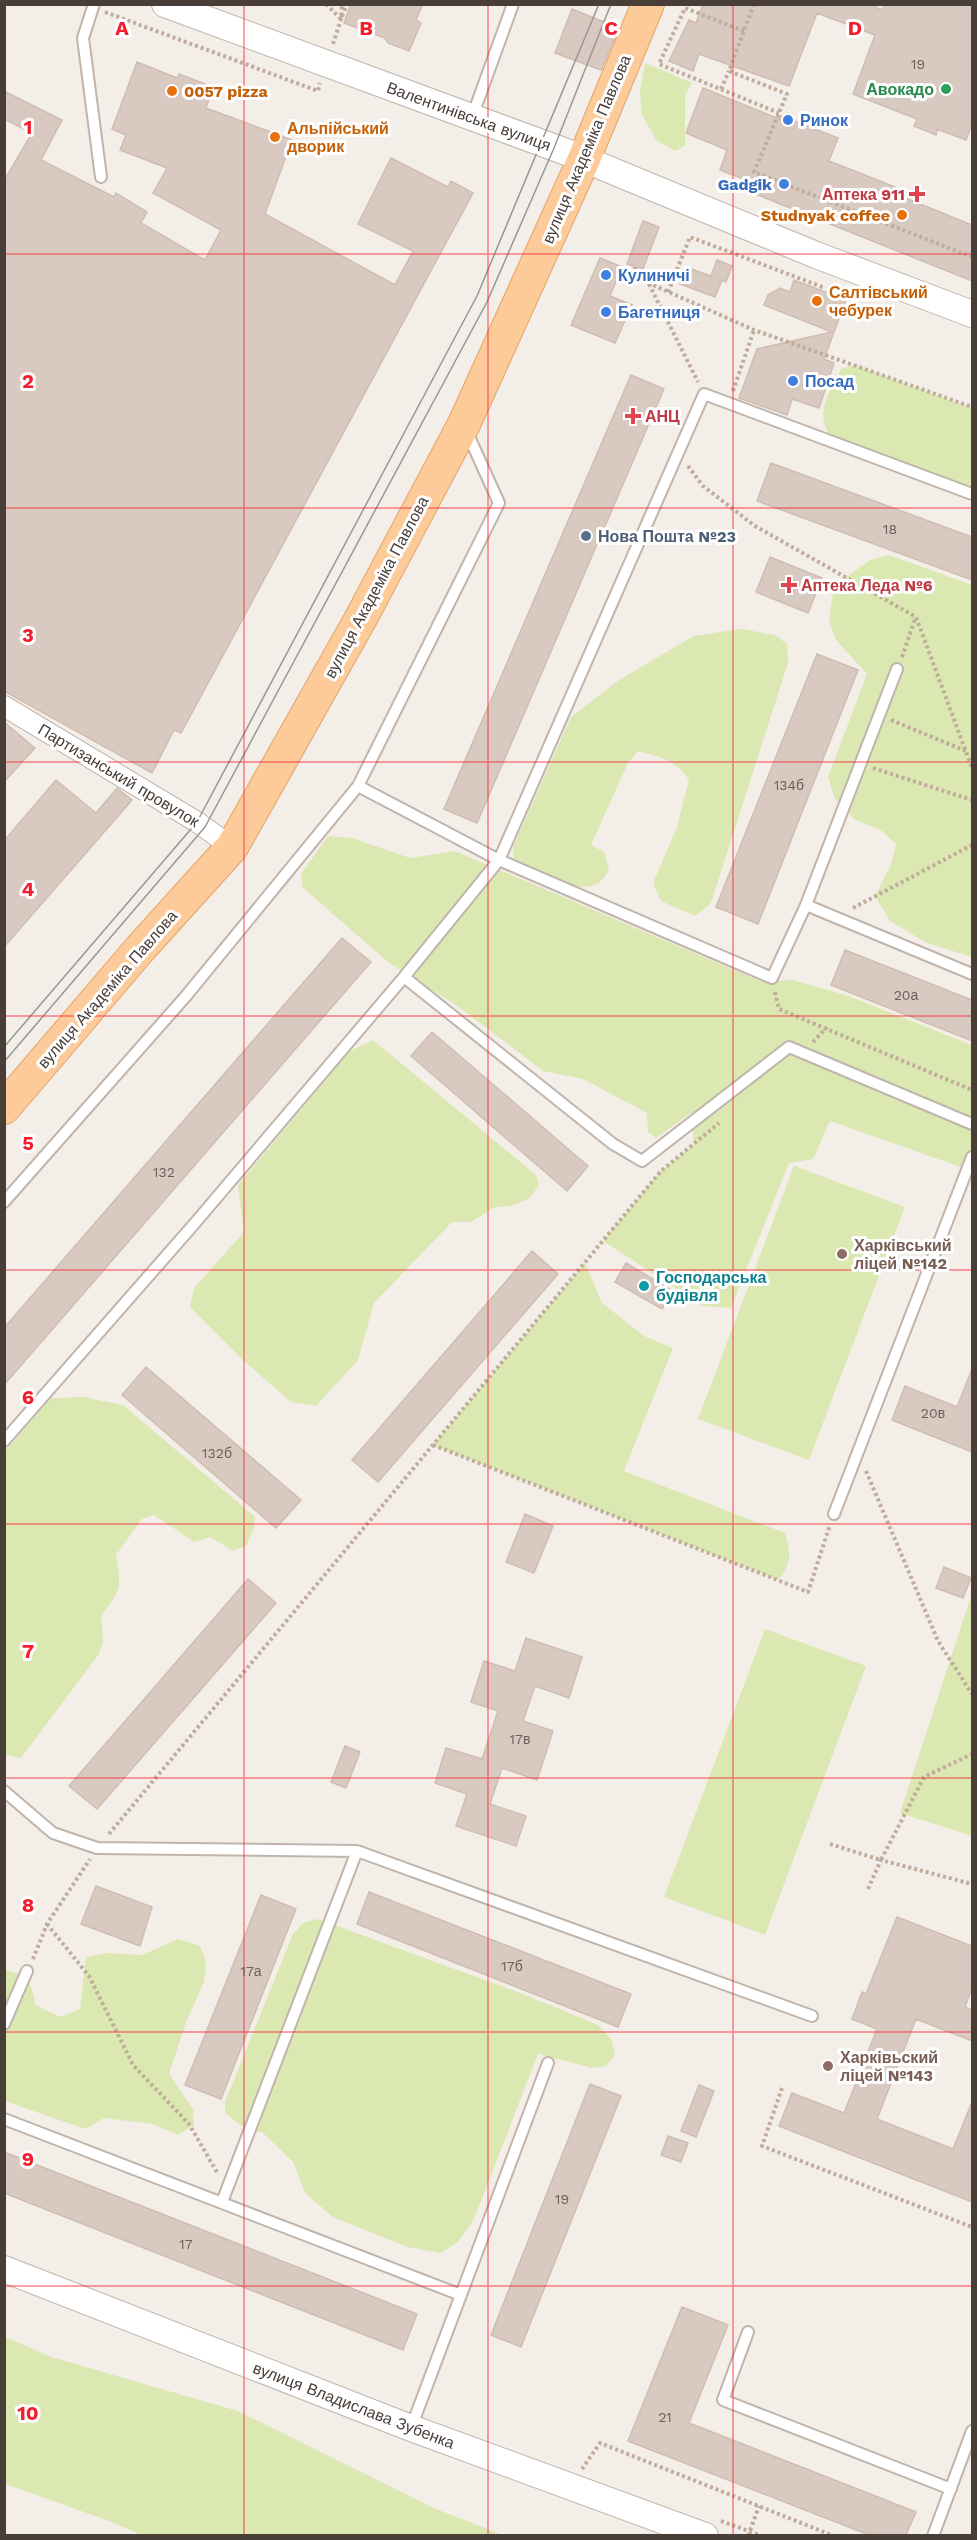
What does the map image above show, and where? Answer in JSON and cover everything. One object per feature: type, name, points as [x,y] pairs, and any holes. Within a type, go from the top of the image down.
[{"type":"main road","name":"вулиця Академіка Павлова","points":[[4,1108],[139,950],[231,847],[361,618],[464,424],[584,159],[648,4]]},
{"type":"street","name":"Валентинівська вулиця","points":[[167,5],[584,159],[816,255],[972,314]]},
{"type":"street","name":"Партизанський провулок","points":[[4,706],[197,822],[231,847]]},
{"type":"street","name":"вулиця Владислава Зубенка","points":[[4,2269],[411,2428],[705,2535]]},
{"type":"lane","points":[[93,4],[83,38],[101,177]]},
{"type":"lane","points":[[472,117],[513,4]]},
{"type":"lane","points":[[4,1441],[195,1223],[405,977],[499,860],[704,394],[972,494]]},
{"type":"lane","points":[[4,1202],[186,996],[358,786],[499,503],[464,424]]},
{"type":"lane","points":[[358,786],[499,860],[772,978],[807,904],[897,669]]},
{"type":"lane","points":[[807,904],[972,974]]},
{"type":"lane","points":[[405,977],[613,1144],[642,1161],[789,1047],[972,1124]]},
{"type":"lane","points":[[834,1514],[972,1157]]},
{"type":"lane","points":[[4,1791],[53,1833],[97,1848],[357,1851],[812,2016]]},
{"type":"lane","points":[[222,2202],[357,1851]]},
{"type":"lane","points":[[4,2024],[27,1971]]},
{"type":"lane","points":[[411,2428],[548,2063]]},
{"type":"lane","points":[[4,2120],[461,2295]]},
{"type":"lane","points":[[748,2332],[723,2400],[951,2489]]},
{"type":"lane","points":[[933,2535],[972,2431]]},
{"type":"path","points":[[326,4],[343,20]]},
{"type":"path","points":[[342,4],[343,20]]},
{"type":"path","points":[[343,20],[347,4]]},
{"type":"path","points":[[721,89],[754,4]]},
{"type":"path","points":[[744,31],[685,8],[659,64],[710,88],[721,89],[779,113]]},
{"type":"path","points":[[729,71],[787,94],[754,172],[972,257]]},
{"type":"path","points":[[668,292],[690,237],[825,288]]},
{"type":"path","points":[[635,267],[635,277],[754,330],[972,407]]},
{"type":"path","points":[[649,284],[704,394]]},
{"type":"path","points":[[728,404],[754,330]]},
{"type":"path","points":[[678,454],[703,486],[755,526],[916,617],[972,768]]},
{"type":"path","points":[[897,669],[916,617]]},
{"type":"path","points":[[880,715],[966,751]]},
{"type":"path","points":[[861,765],[972,800]]},
{"type":"path","points":[[836,917],[972,845]]},
{"type":"path","points":[[779,1009],[827,1027],[972,1090]]},
{"type":"path","points":[[803,1053],[827,1027]]},
{"type":"path","points":[[27,1971],[47,1924],[97,1848],[661,1172],[721,1121]]},
{"type":"path","points":[[433,1445],[808,1592],[834,1514]]},
{"type":"path","points":[[858,1452],[938,1641],[972,1694]]},
{"type":"path","points":[[868,1889],[924,1777],[972,1754]]},
{"type":"path","points":[[830,1844],[972,1884]]},
{"type":"path","points":[[47,1924],[89,1976],[133,2066],[189,2124],[227,2188]]},
{"type":"path","points":[[782,2088],[762,2146],[972,2227]]},
{"type":"path","points":[[582,2469],[600,2443],[834,2535]]},
{"type":"path","points":[[759,2506],[749,2533],[762,2535]]},
{"type":"green space","points":[[645,63],[692,83],[685,95],[685,146],[675,151],[657,141],[642,115],[640,91]]},
{"type":"green space","points":[[854,365],[972,408],[972,488],[830,436],[823,418],[825,402],[841,369]]},
{"type":"green space","points":[[889,555],[972,585],[972,957],[927,943],[890,921],[875,896],[891,865],[896,844],[882,831],[854,819],[835,799],[828,777],[867,674],[836,640],[829,620],[834,586],[870,560]]},
{"type":"green space","points":[[741,629],[775,635],[787,644],[788,663],[711,903],[695,916],[661,901],[653,883],[677,827],[689,780],[673,764],[638,751],[628,763],[591,845],[604,852],[609,869],[601,881],[592,886],[570,885],[558,882],[514,861],[513,847],[571,717],[619,680],[694,636]]},
{"type":"green space","points":[[328,836],[352,838],[410,858],[455,851],[762,982],[792,980],[846,995],[972,1045],[972,1171],[830,1121],[813,1159],[789,1163],[731,1308],[703,1306],[603,1241],[661,1171],[694,1144],[691,1113],[656,1138],[648,1132],[647,1113],[583,1079],[543,1071],[459,1007],[388,962],[303,888],[301,874]]},
{"type":"green space","points":[[373,1040],[536,1175],[539,1185],[530,1198],[511,1206],[495,1207],[471,1222],[452,1222],[374,1303],[358,1360],[316,1406],[291,1402],[242,1359],[190,1307],[194,1288],[244,1232],[238,1185],[350,1051]]},
{"type":"green space","points":[[794,1166],[905,1207],[809,1460],[698,1419]]},
{"type":"green space","points":[[585,1263],[602,1303],[644,1336],[673,1348],[624,1471],[785,1533],[789,1558],[778,1580],[433,1445]]},
{"type":"green space","points":[[83,1397],[123,1405],[255,1517],[254,1527],[246,1546],[233,1551],[210,1537],[194,1542],[154,1515],[142,1519],[116,1555],[118,1588],[113,1600],[101,1616],[103,1641],[99,1654],[21,1758],[5,1755],[5,1451],[51,1398]]},
{"type":"green space","points":[[972,1593],[972,1836],[900,1813]]},
{"type":"green space","points":[[765,1629],[866,1666],[765,1935],[664,1897]]},
{"type":"green space","points":[[318,1919],[523,1994],[598,2025],[612,2040],[615,2055],[606,2066],[592,2068],[538,2054],[474,2219],[458,2242],[441,2253],[407,2247],[333,2217],[305,2193],[293,2162],[263,2133],[243,2127],[225,2113],[225,2102],[293,1934],[303,1923]]},
{"type":"green space","points":[[178,1939],[200,1946],[206,1962],[204,1982],[186,2022],[169,2074],[193,2109],[194,2125],[178,2135],[152,2124],[104,2118],[85,2129],[5,2101],[5,1970],[18,1974],[27,1981],[35,2005],[61,2017],[80,2009],[86,1957],[109,1953],[142,1955]]},
{"type":"green space","points":[[5,2337],[51,2357],[238,2411],[436,2509],[503,2535],[141,2535],[112,2522],[5,2484]]},
{"type":"building","points":[[351,4],[423,4],[416,20],[421,23],[409,51],[388,43],[385,38],[344,23]]},
{"type":"building","points":[[703,4],[868,4],[882,10],[885,4],[972,4],[972,124],[966,140],[937,129],[936,135],[914,126],[917,119],[853,94],[875,35],[817,13],[789,86],[699,54],[693,71],[669,61],[689,20],[696,23]]},
{"type":"building","points":[[572,9],[619,28],[601,70],[555,53]]},
{"type":"building","points":[[137,62],[177,78],[179,74],[213,87],[206,108],[292,140],[265,214],[395,285],[413,251],[358,224],[391,158],[448,187],[451,181],[473,193],[181,733],[174,730],[152,773],[4,691],[4,181],[32,133],[4,119],[4,91],[62,120],[41,160],[114,197],[116,193],[147,212],[141,223],[205,260],[221,230],[153,193],[167,168],[120,150],[126,135],[112,129]]},
{"type":"building","points":[[703,88],[779,119],[781,116],[838,138],[829,161],[895,187],[893,193],[972,225],[972,281],[748,191],[752,182],[720,170],[727,150],[686,133]]},
{"type":"building","points":[[643,221],[659,227],[643,269],[627,264]]},
{"type":"building","points":[[600,258],[622,267],[610,296],[632,305],[615,343],[571,325]]},
{"type":"building","points":[[717,260],[732,266],[726,282],[722,280],[715,297],[680,284],[686,267],[711,276]]},
{"type":"building","points":[[794,280],[846,300],[824,359],[834,363],[819,408],[792,399],[787,415],[739,398],[757,349],[832,332],[764,305],[768,295],[780,288],[790,292]]},
{"type":"building","points":[[631,375],[664,389],[477,823],[444,809]]},
{"type":"building","points":[[771,463],[972,537],[972,580],[757,501]]},
{"type":"building","name":"Аптека Леда №6","points":[[770,557],[822,578],[808,613],[756,592]]},
{"type":"building","points":[[817,654],[858,670],[758,924],[716,907]]},
{"type":"building","points":[[4,722],[35,748],[4,782]]},
{"type":"building","points":[[56,780],[96,813],[117,788],[132,800],[4,947],[4,841]]},
{"type":"building","points":[[342,938],[371,962],[4,1385],[4,1328]]},
{"type":"building","points":[[845,950],[972,1000],[972,1041],[831,985]]},
{"type":"building","points":[[432,1032],[588,1166],[567,1191],[411,1056]]},
{"type":"building","points":[[532,1251],[558,1274],[378,1482],[352,1460]]},
{"type":"building","name":"Господарська будівля","points":[[626,1263],[673,1291],[662,1309],[615,1282]]},
{"type":"building","points":[[146,1367],[301,1500],[276,1528],[122,1395]]},
{"type":"building","points":[[972,1369],[972,1452],[892,1420],[905,1386],[957,1407]]},
{"type":"building","points":[[525,1514],[553,1526],[534,1573],[506,1562]]},
{"type":"building","points":[[944,1567],[971,1578],[963,1598],[936,1588]]},
{"type":"building","points":[[248,1579],[276,1603],[97,1809],[69,1786]]},
{"type":"building","points":[[526,1638],[582,1657],[569,1698],[535,1686],[523,1721],[553,1731],[537,1780],[502,1768],[490,1804],[526,1816],[516,1846],[456,1826],[467,1794],[435,1783],[446,1748],[482,1759],[498,1711],[471,1702],[484,1661],[515,1671]]},
{"type":"building","points":[[345,1746],[360,1752],[346,1788],[331,1782]]},
{"type":"building","points":[[96,1886],[152,1907],[140,1946],[81,1924]]},
{"type":"building","points":[[369,1892],[631,1994],[618,2027],[357,1924]]},
{"type":"building","points":[[261,1895],[296,1909],[221,2099],[185,2085]]},
{"type":"building","points":[[897,1917],[972,1946],[972,1988],[965,2007],[972,2010],[972,2041],[916,2019],[877,2119],[953,2149],[972,2102],[972,2202],[779,2126],[792,2093],[844,2113],[877,2029],[852,2019],[862,1992],[866,1994]]},
{"type":"building","points":[[590,2084],[621,2096],[521,2347],[491,2335]]},
{"type":"building","points":[[699,2085],[714,2091],[696,2137],[681,2131]]},
{"type":"building","points":[[668,2136],[688,2143],[681,2162],[661,2155]]},
{"type":"building","points":[[4,2152],[417,2314],[403,2350],[4,2193]]},
{"type":"building","points":[[682,2307],[728,2325],[689,2423],[916,2512],[906,2535],[869,2535],[628,2441]]},
{"type":"tram line","points":[[4,1047],[197,822],[477,296],[599,4]]},
{"type":"tram line","points":[[4,1062],[205,827],[487,302],[554,148],[611,4]]},
{"type":"place","name":"Авокадо","points":[[946,89]]},
{"type":"place","name":"0057 pizza","points":[[172,91]]},
{"type":"place","name":"Ринок","points":[[788,120]]},
{"type":"place","name":"Альпійський дворик","points":[[275,137]]},
{"type":"place","name":"Gadgik","points":[[784,184]]},
{"type":"place","name":"Аптека 911","points":[[917,194]]},
{"type":"place","name":"Studnyak coffee","points":[[902,215]]},
{"type":"place","name":"Кулиничі","points":[[606,275]]},
{"type":"place","name":"Салтівський чебурек","points":[[817,301]]},
{"type":"place","name":"Багетниця","points":[[606,312]]},
{"type":"place","name":"Посад","points":[[793,381]]},
{"type":"place","name":"АНЦ","points":[[633,416]]},
{"type":"place","name":"Нова Пошта №23","points":[[586,536]]},
{"type":"place","name":"Аптека Леда №6","points":[[789,585]]},
{"type":"place","name":"Харківський ліцей №142","points":[[842,1254]]},
{"type":"place","name":"Господарська будівля","points":[[644,1286]]},
{"type":"place","name":"Харківьский ліцей №143","points":[[828,2066]]}]
